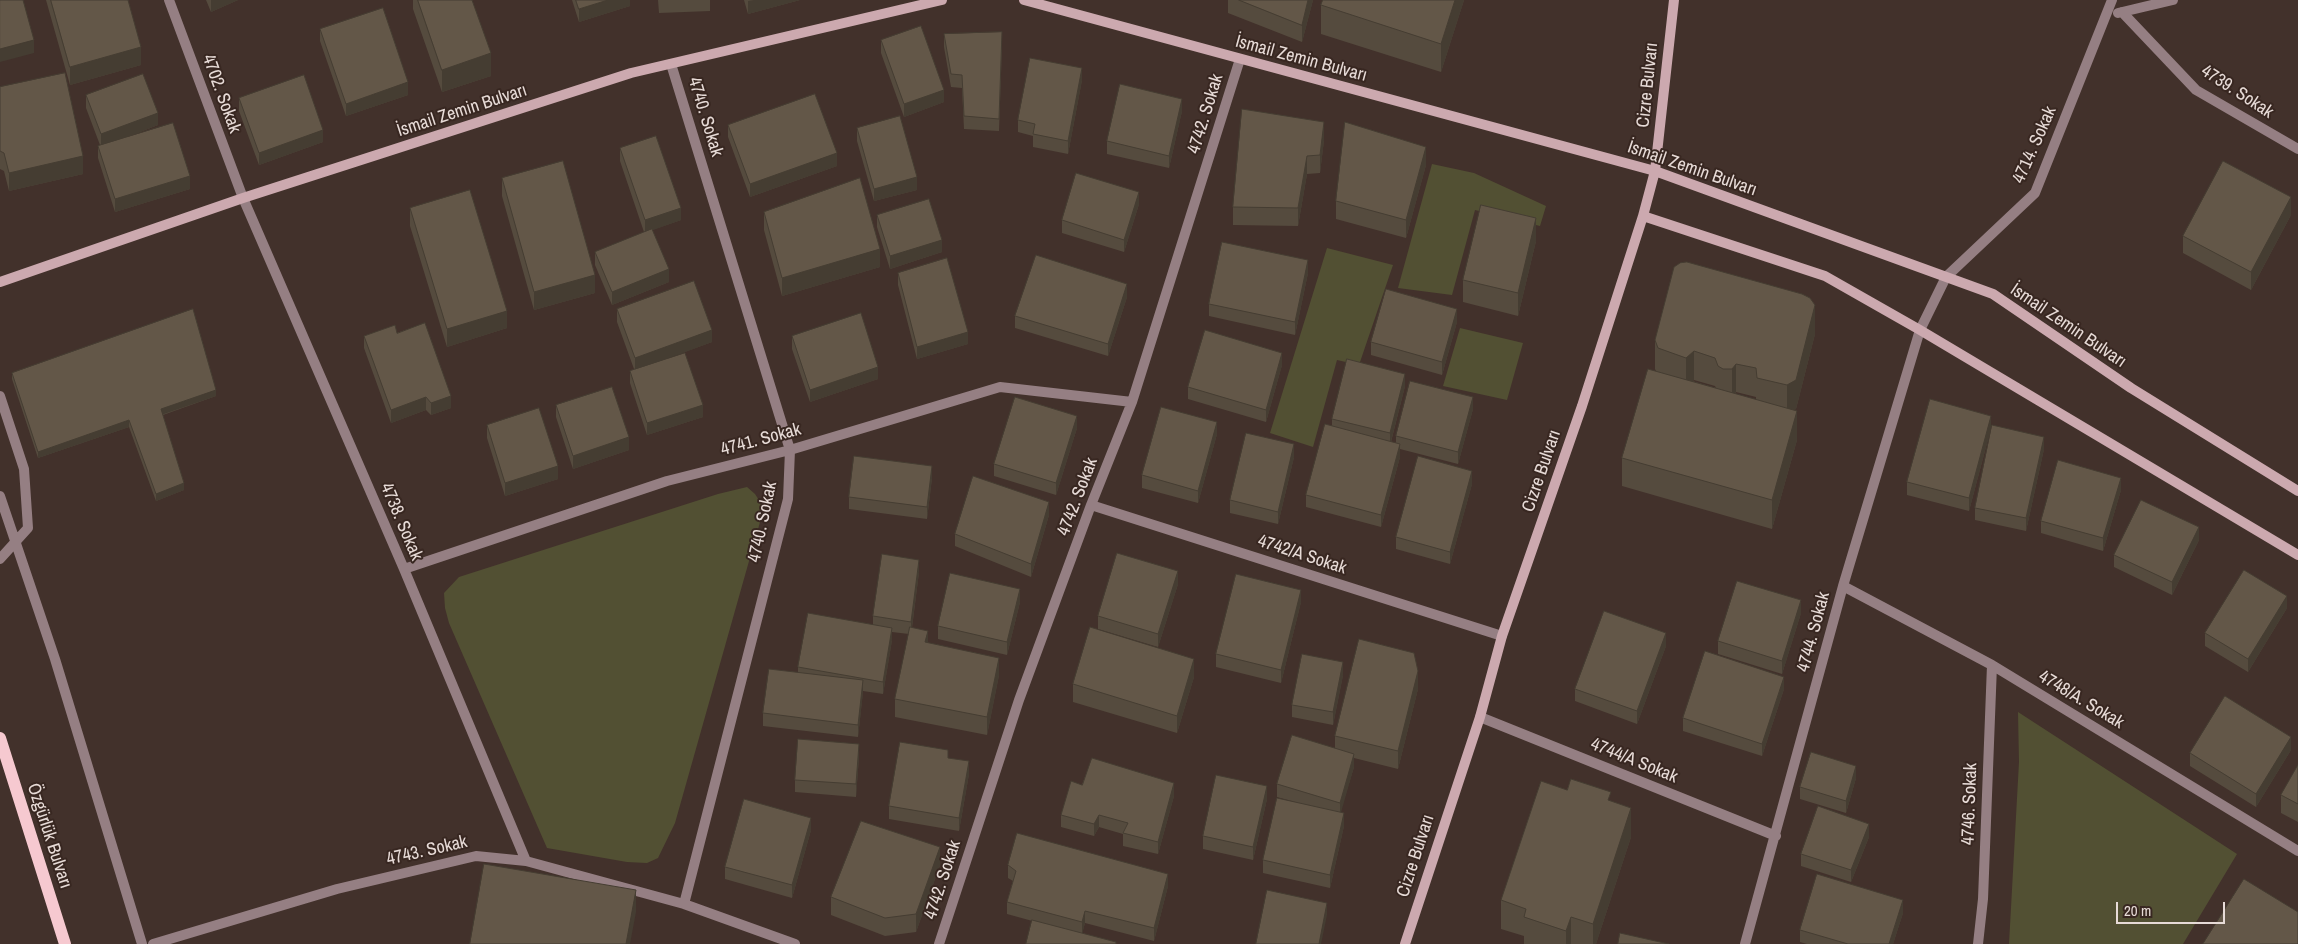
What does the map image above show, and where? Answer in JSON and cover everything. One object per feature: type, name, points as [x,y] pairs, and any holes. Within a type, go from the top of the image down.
[{"type":"main road","name":"İsmail Zemin Bulvarı","points":[[0,282],[243,198],[631,73],[942,0]]},
{"type":"main road","name":"İsmail Zemin Bulvarı","points":[[1024,0],[1655,171],[1993,294],[2131,388],[2298,491]]},
{"type":"main road","name":"Cizre Bulvarı","points":[[1405,944],[1480,717],[1502,636],[1582,406],[1643,216],[1655,171],[1674,0]]},
{"type":"main road","points":[[1643,216],[1825,276],[1920,330],[2298,555]]},
{"type":"main road","name":"Özgürlük Bulvarı","points":[[0,738],[65,944]]},
{"type":"street","name":"4702. Sokak","points":[[169,0],[243,198]]},
{"type":"street","name":"4714. Sokak","points":[[1920,330],[1946,277],[2035,193],[2112,0]]},
{"type":"street","points":[[2107,15],[2173,0]]},
{"type":"street","name":"4739. Sokak","points":[[2122,12],[2196,90],[2298,149]]},
{"type":"street","name":"4742. Sokak","points":[[939,944],[1019,700],[1091,505],[1132,402],[1240,59]]},
{"type":"street","name":"4740. Sokak","points":[[671,64],[790,450],[788,500],[684,904]]},
{"type":"street","name":"4738. Sokak","points":[[243,198],[404,569],[526,861]]},
{"type":"street","name":"4744. Sokak","points":[[1745,944],[1843,586],[1920,330]]},
{"type":"street","name":"4741. Sokak","points":[[404,569],[667,481],[790,450],[1000,387],[1132,402]]},
{"type":"street","points":[[0,396],[24,469],[28,528],[0,559]]},
{"type":"street","points":[[0,496],[55,659],[142,944]]},
{"type":"street","name":"4742/A Sokak","points":[[1091,505],[1502,636]]},
{"type":"street","name":"4748/A. Sokak","points":[[1843,586],[1992,665],[2298,851]]},
{"type":"street","name":"4746. Sokak","points":[[1978,944],[1983,898],[1992,665]]},
{"type":"street","name":"4744/A Sokak","points":[[1480,717],[1776,836]]},
{"type":"street","name":"4743. Sokak","points":[[153,944],[337,890],[476,856],[526,861],[684,904],[795,944]]},
{"type":"shaded area","points":[[1432,164],[1474,173],[1546,206],[1540,226],[1475,210],[1452,295],[1398,288]]},
{"type":"shaded area","points":[[1327,248],[1393,265],[1359,365],[1337,360],[1313,447],[1270,433]]},
{"type":"shaded area","points":[[1460,328],[1523,343],[1507,400],[1443,386]]},
{"type":"shaded area","points":[[747,487],[755,494],[764,508],[675,823],[658,858],[647,863],[627,862],[547,848],[449,623],[444,593],[459,577],[718,494]]},
{"type":"shaded area","points":[[2018,712],[2237,854],[2183,944],[2009,944],[2019,762]]},
{"type":"building","points":[[0,0],[23,0],[34,40],[0,49]]},
{"type":"building","points":[[51,0],[128,0],[141,47],[70,67]]},
{"type":"building","points":[[418,0],[472,0],[491,53],[442,70]]},
{"type":"building","points":[[576,0],[608,0],[579,9]]},
{"type":"building","points":[[1239,0],[1308,0],[1302,25]]},
{"type":"building","points":[[1323,0],[1455,0],[1441,44],[1321,5]]},
{"type":"building","points":[[383,8],[408,82],[346,104],[320,29]]},
{"type":"building","points":[[921,26],[944,90],[904,104],[881,40]]},
{"type":"building","points":[[1002,32],[999,119],[964,116],[962,75],[951,74],[944,34]]},
{"type":"building","points":[[1030,58],[1082,68],[1068,141],[1033,134],[1035,124],[1018,120]]},
{"type":"building","points":[[65,73],[83,156],[9,173],[4,153],[0,151],[0,87]]},
{"type":"building","points":[[143,74],[158,113],[101,134],[86,95]]},
{"type":"building","points":[[304,75],[323,130],[259,153],[239,98]]},
{"type":"building","points":[[1120,84],[1182,99],[1169,156],[1107,141]]},
{"type":"building","points":[[815,94],[837,153],[750,184],[728,125]]},
{"type":"building","points":[[1242,109],[1324,122],[1320,155],[1307,156],[1298,208],[1233,207]]},
{"type":"building","points":[[900,116],[917,177],[874,189],[857,128]]},
{"type":"building","points":[[1345,122],[1426,147],[1406,220],[1336,201]]},
{"type":"building","points":[[173,123],[190,176],[115,199],[98,146]]},
{"type":"building","points":[[656,136],[681,208],[645,220],[620,148]]},
{"type":"building","points":[[563,161],[595,275],[534,292],[502,178]]},
{"type":"building","points":[[2223,161],[2291,197],[2251,272],[2183,236]]},
{"type":"building","points":[[1076,173],[1139,192],[1124,240],[1062,220]]},
{"type":"building","points":[[860,178],[880,249],[782,278],[764,212]]},
{"type":"building","points":[[470,190],[507,311],[447,329],[410,208]]},
{"type":"building","points":[[929,199],[942,240],[890,256],[877,215]]},
{"type":"building","points":[[1481,205],[1536,218],[1518,293],[1463,280]]},
{"type":"building","points":[[652,229],[669,269],[612,292],[595,252]]},
{"type":"building","points":[[1222,242],[1308,260],[1295,322],[1209,304]]},
{"type":"building","points":[[1036,255],[1127,284],[1108,344],[1015,316]]},
{"type":"building","points":[[947,258],[968,332],[917,347],[898,273]]},
{"type":"building","points":[[1687,262],[1802,294],[1810,298],[1815,305],[1796,380],[1787,385],[1757,378],[1756,368],[1736,364],[1732,369],[1723,369],[1718,366],[1715,358],[1694,351],[1686,358],[1658,348],[1655,340],[1674,267],[1680,263]]},
{"type":"building","points":[[694,281],[712,330],[635,358],[617,309]]},
{"type":"building","points":[[1386,289],[1457,309],[1442,362],[1371,342]]},
{"type":"building","points":[[193,309],[216,390],[161,409],[184,483],[156,494],[129,420],[38,452],[12,373]]},
{"type":"building","points":[[861,313],[878,367],[810,390],[792,336]]},
{"type":"building","points":[[425,323],[451,396],[431,403],[426,397],[391,410],[364,336],[395,325],[397,333]]},
{"type":"building","points":[[1205,330],[1282,353],[1266,410],[1188,387]]},
{"type":"building","points":[[685,353],[703,405],[647,423],[630,371]]},
{"type":"building","points":[[1347,359],[1405,374],[1390,433],[1332,419]]},
{"type":"building","points":[[1648,369],[1797,411],[1772,500],[1622,458]]},
{"type":"building","points":[[1410,381],[1473,397],[1458,452],[1396,436]]},
{"type":"building","points":[[612,387],[629,437],[573,456],[556,405]]},
{"type":"building","points":[[1015,397],[1077,416],[1056,483],[994,464]]},
{"type":"building","points":[[1930,399],[1991,416],[1969,498],[1907,482]]},
{"type":"building","points":[[1161,407],[1217,422],[1198,491],[1142,475]]},
{"type":"building","points":[[539,408],[558,466],[505,483],[487,425]]},
{"type":"building","points":[[1325,424],[1400,444],[1381,515],[1306,495]]},
{"type":"building","points":[[1992,425],[2044,437],[2026,518],[1975,508]]},
{"type":"building","points":[[1246,433],[1294,444],[1278,512],[1230,500]]},
{"type":"building","points":[[854,456],[932,466],[927,507],[849,497]]},
{"type":"building","points":[[1418,456],[1472,471],[1450,552],[1396,537]]},
{"type":"building","points":[[2058,460],[2121,478],[2103,538],[2041,521]]},
{"type":"building","points":[[973,476],[1049,502],[1031,564],[955,534]]},
{"type":"building","points":[[2141,500],[2199,527],[2172,582],[2114,555]]},
{"type":"building","points":[[1117,553],[1178,571],[1158,634],[1098,616]]},
{"type":"building","points":[[882,554],[919,560],[911,622],[873,616]]},
{"type":"building","points":[[2244,570],[2287,596],[2248,659],[2205,633]]},
{"type":"building","points":[[950,573],[1020,589],[1007,642],[938,626]]},
{"type":"building","points":[[1236,574],[1301,590],[1281,670],[1216,654]]},
{"type":"building","points":[[1737,581],[1801,600],[1782,661],[1718,641]]},
{"type":"building","points":[[1604,611],[1666,633],[1637,711],[1575,689]]},
{"type":"building","points":[[808,613],[892,628],[883,682],[798,667]]},
{"type":"building","points":[[910,627],[928,631],[925,642],[999,658],[987,717],[895,699]]},
{"type":"building","points":[[1090,627],[1194,659],[1177,716],[1073,684]]},
{"type":"building","points":[[1359,639],[1414,653],[1418,671],[1398,751],[1335,736]]},
{"type":"building","points":[[1705,651],[1784,677],[1762,744],[1683,718]]},
{"type":"building","points":[[1302,654],[1343,662],[1333,712],[1292,705]]},
{"type":"building","points":[[769,669],[863,680],[858,725],[763,713]]},
{"type":"building","points":[[2225,696],[2291,737],[2256,794],[2190,753]]},
{"type":"building","points":[[1292,735],[1354,754],[1340,803],[1277,784]]},
{"type":"building","points":[[798,739],[859,744],[856,784],[795,780]]},
{"type":"building","points":[[900,742],[948,750],[948,758],[969,761],[959,818],[889,806]]},
{"type":"building","points":[[1811,752],[1856,766],[1846,801],[1800,787]]},
{"type":"building","points":[[1092,758],[1174,783],[1158,842],[1123,833],[1128,823],[1099,815],[1094,824],[1061,815],[1071,781],[1082,785]]},
{"type":"building","points":[[2298,765],[2298,804],[2281,795]]},
{"type":"building","points":[[1216,775],[1267,786],[1253,847],[1203,836]]},
{"type":"building","points":[[1571,779],[1611,792],[1608,800],[1631,808],[1593,924],[1571,917],[1566,931],[1524,917],[1526,909],[1501,900],[1541,781],[1567,790]]},
{"type":"building","points":[[1277,798],[1344,813],[1330,875],[1263,860]]},
{"type":"building","points":[[744,799],[811,818],[792,885],[725,867]]},
{"type":"building","points":[[1818,806],[1869,824],[1851,870],[1801,854]]},
{"type":"building","points":[[861,821],[940,847],[916,914],[885,918],[831,897]]},
{"type":"building","points":[[1017,833],[1168,874],[1154,928],[1085,911],[1082,922],[1007,902],[1016,871],[1008,865]]},
{"type":"building","points":[[484,864],[636,890],[626,944],[470,944]]},
{"type":"building","points":[[1817,874],[1903,900],[1889,944],[1848,944],[1800,930]]},
{"type":"building","points":[[2244,879],[2298,912],[2298,944],[2203,944]]},
{"type":"building","points":[[1267,890],[1327,903],[1319,944],[1256,944]]},
{"type":"building","points":[[1032,920],[1116,942],[1116,944],[1026,944]]},
{"type":"building","points":[[1620,933],[1669,944],[1618,944]]}]
